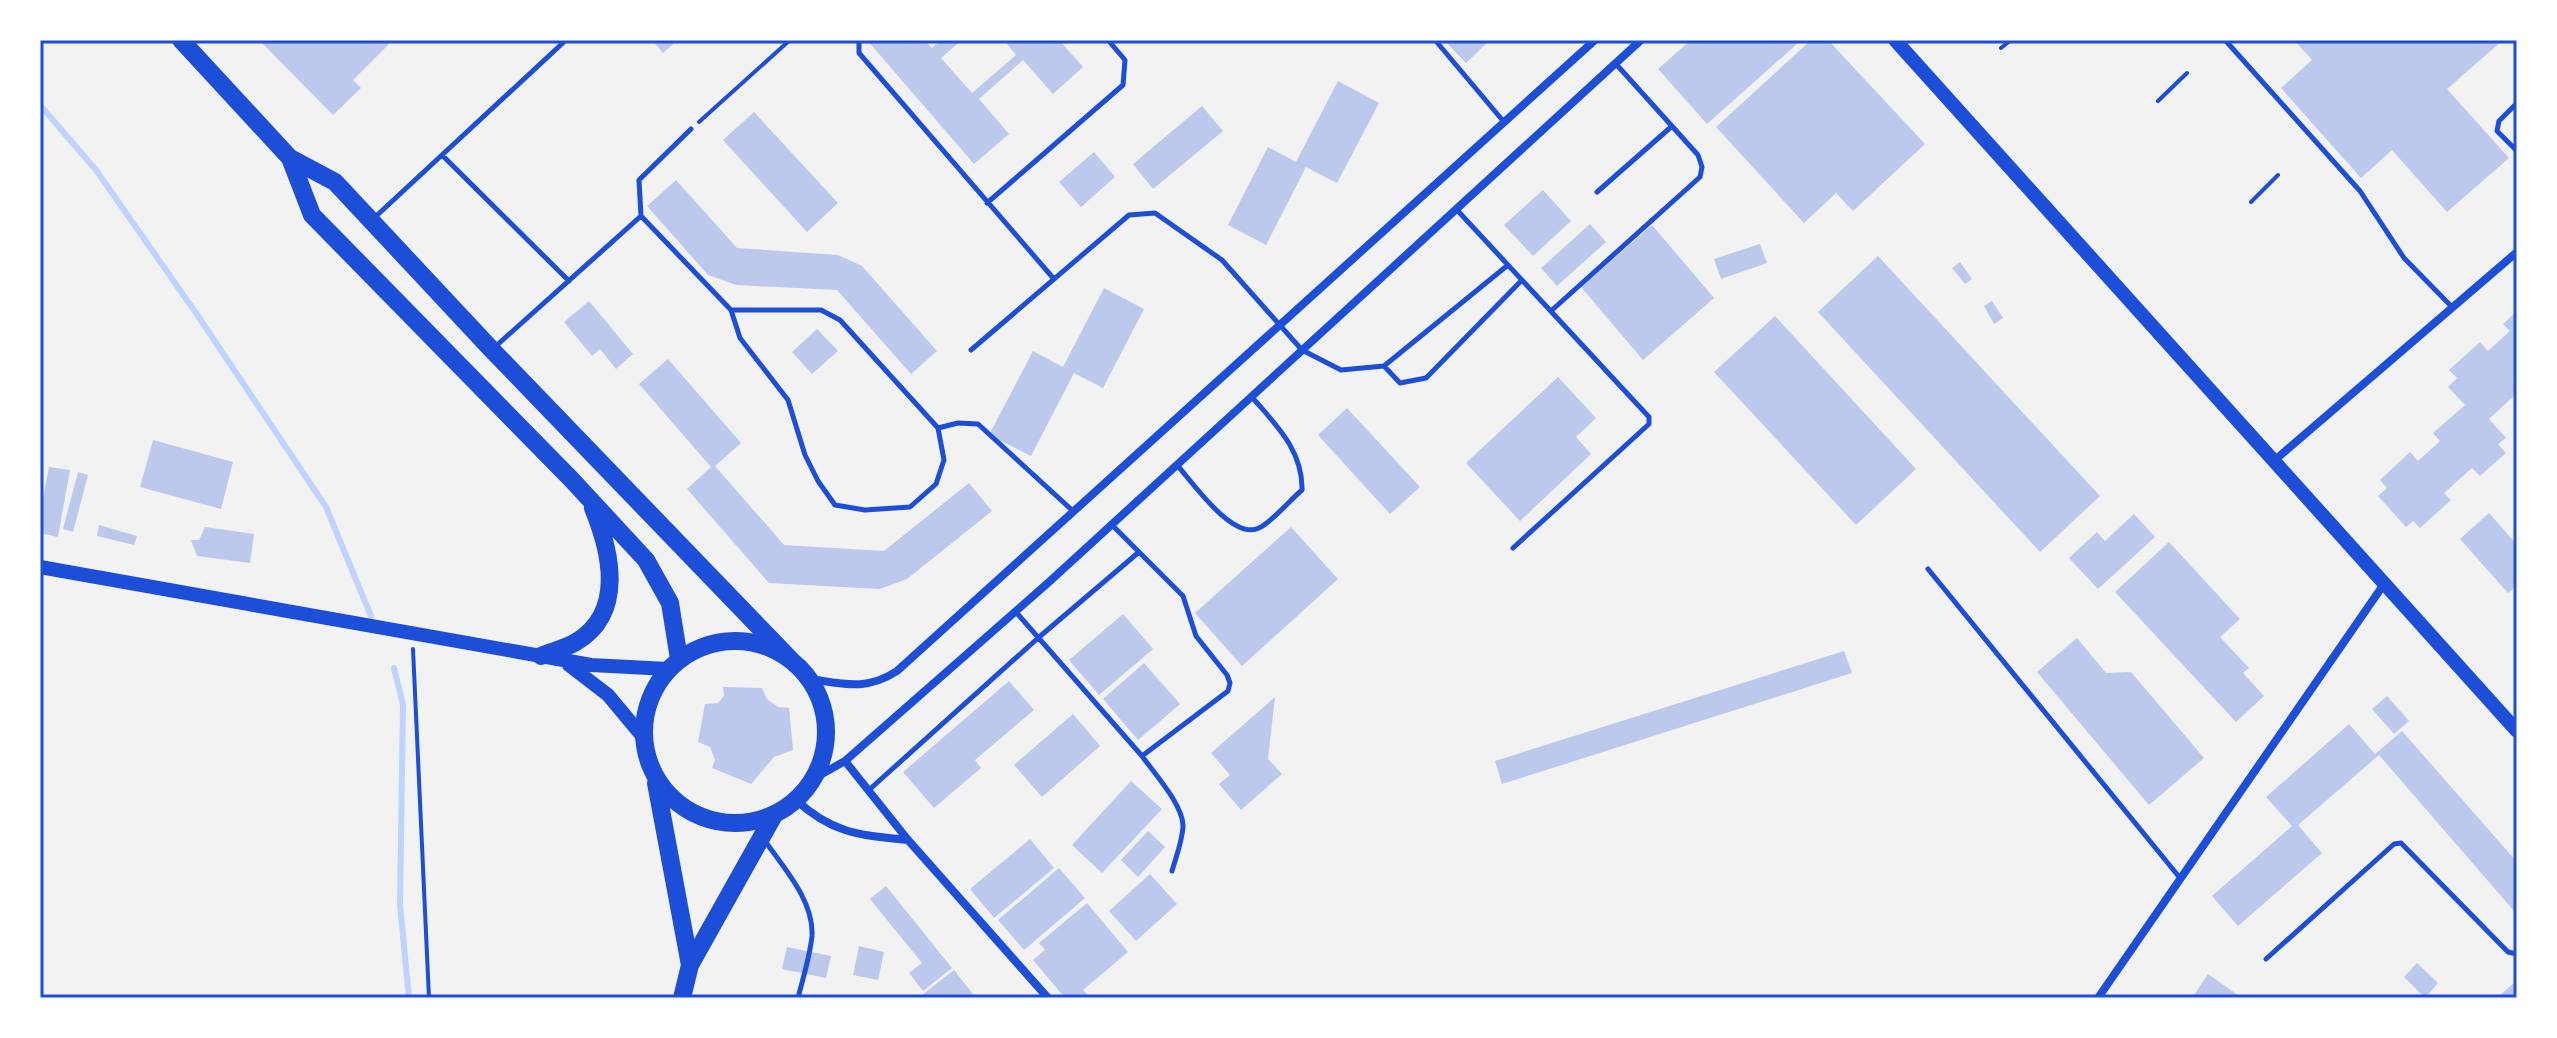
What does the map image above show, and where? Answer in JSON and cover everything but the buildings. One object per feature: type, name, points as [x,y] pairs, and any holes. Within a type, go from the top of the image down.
[{"type":"highway","points":[[181,40],[290,158],[335,182],[492,350],[810,679],[821,703],[826,729],[823,755],[813,779],[796,800],[774,815],[752,822],[729,823],[707,819],[686,809],[668,795],[655,776]]},
{"type":"highway","points":[[290,158],[312,215],[646,560],[660,580],[670,603],[673,664]]},
{"type":"highway","points":[[541,656],[577,642],[594,627],[607,607],[610,571],[607,548],[589,498]]},
{"type":"highway","points":[[690,965],[655,776],[643,737],[645,712],[654,689],[673,664],[700,647],[723,641],[748,641],[771,648],[792,661]]},
{"type":"highway","points":[[682,998],[690,965],[774,815]]},
{"type":"main road","points":[[1895,40],[2517,731]]},
{"type":"main road","points":[[40,567],[565,662],[673,664]]},
{"type":"main road","points":[[565,662],[608,695],[643,737]]},
{"type":"street","points":[[810,679],[855,686],[879,682],[897,671],[1595,40]]},
{"type":"street","points":[[813,779],[845,761],[1015,611],[1641,40]]},
{"type":"street","points":[[2275,460],[2517,252]]},
{"type":"street","points":[[2098,998],[2384,584]]},
{"type":"street","points":[[845,761],[908,840],[1048,998]]},
{"type":"street","points":[[796,800],[815,817],[833,827],[908,840]]},
{"type":"lane","points":[[371,221],[566,40]]},
{"type":"lane","points":[[859,40],[859,53],[1054,279]]},
{"type":"lane","points":[[987,203],[1123,85],[1125,60],[1108,40]]},
{"type":"lane","points":[[1435,40],[1504,122]]},
{"type":"lane","points":[[2225,40],[2360,191],[2404,258],[2453,309]]},
{"type":"lane","points":[[1551,311],[1700,177],[1702,167],[1698,155],[1615,64]]},
{"type":"lane","points":[[2517,103],[2499,121],[2497,131],[2517,151]]},
{"type":"lane","points":[[1597,192],[1671,127]]},
{"type":"lane","points":[[691,129],[639,180],[641,216],[731,310],[740,338],[788,400],[805,455],[818,481],[835,505],[865,510],[910,507],[936,484],[944,460],[938,428],[840,320],[821,310],[731,310]]},
{"type":"lane","points":[[442,155],[569,281]]},
{"type":"lane","points":[[1457,209],[1649,417],[1649,424],[1513,548]]},
{"type":"lane","points":[[971,350],[1129,215],[1155,213],[1222,260],[1302,350],[1341,370],[1384,366],[1508,265]]},
{"type":"lane","points":[[492,350],[641,216]]},
{"type":"lane","points":[[1384,366],[1400,383],[1426,378],[1522,280]]},
{"type":"lane","points":[[1177,465],[1230,523],[1244,531],[1258,529],[1302,490],[1302,472],[1289,441],[1251,396]]},
{"type":"lane","points":[[938,428],[958,423],[978,424],[1073,511]]},
{"type":"lane","points":[[1112,524],[1183,596],[1196,636],[1230,683],[1228,691],[1142,756]]},
{"type":"lane","points":[[870,789],[1139,552]]},
{"type":"lane","points":[[1928,569],[2180,878]]},
{"type":"lane","points":[[1015,611],[1142,756],[1178,807],[1183,826],[1172,871]]},
{"type":"lane","points":[[761,836],[800,891],[810,922],[812,935],[798,998]]},
{"type":"lane","points":[[2266,959],[2394,844],[2401,843],[2508,952],[2517,954]]},
{"type":"path","points":[[691,129],[790,40]]},
{"type":"path","points":[[2001,48],[2011,40]]},
{"type":"path","points":[[2158,101],[2187,73]]},
{"type":"path","points":[[2251,202],[2278,175]]},
{"type":"path","points":[[412,634],[429,998]]},
{"type":"waterway","points":[[40,105],[96,170],[326,507],[371,616]]},
{"type":"waterway","points":[[394,668],[403,705],[400,905],[409,998]]}]
